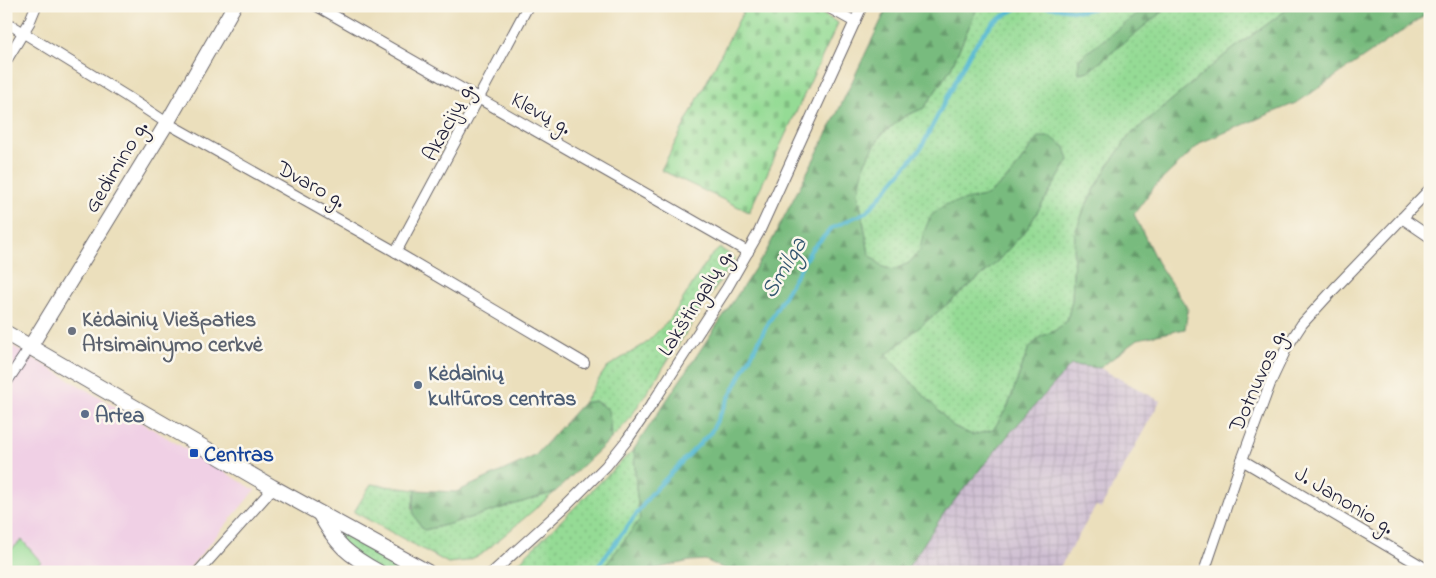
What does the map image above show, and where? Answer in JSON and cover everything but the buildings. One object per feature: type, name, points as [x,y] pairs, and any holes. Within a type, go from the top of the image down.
[{"type":"main road","name":"Gedimino g.","points":[[30,347],[167,123],[234,6]]},
{"type":"main road","points":[[6,333],[272,487],[427,572]]},
{"type":"main road","points":[[319,513],[326,528],[341,547],[353,558],[379,572]]},
{"type":"street","points":[[6,61],[24,33],[36,6]]},
{"type":"street","name":"Klevų g.","points":[[317,6],[748,252]]},
{"type":"street","name":"Akacijų g.","points":[[396,252],[480,99],[528,6]]},
{"type":"street","points":[[826,6],[854,22]]},
{"type":"street","name":"Lakštingalų g.","points":[[493,572],[585,488],[606,466],[627,440],[727,288],[748,252],[773,202],[862,6]]},
{"type":"street","name":"Dvaro g.","points":[[6,22],[167,123],[396,252],[584,363]]},
{"type":"street","name":"Dotnuvos g.","points":[[1204,572],[1271,381],[1287,347],[1297,332],[1334,289],[1430,189]]},
{"type":"street","points":[[1402,218],[1430,237]]},
{"type":"street","points":[[6,383],[30,347]]},
{"type":"street","name":"J. Janonio g.","points":[[1242,460],[1430,571]]},
{"type":"street","points":[[198,572],[272,487]]},
{"type":"shaded area","points":[[6,342],[255,490],[186,572],[6,572]]},
{"type":"shaded area","points":[[1071,364],[1100,368],[1160,401],[1101,508],[1096,506],[1057,572],[905,572],[944,513],[1010,433]]},
{"type":"green space","points":[[746,6],[808,6],[838,23],[749,212],[661,170]]},
{"type":"green space","points":[[888,6],[978,6],[951,68],[924,108],[905,116],[881,135],[865,162],[858,192],[869,254],[883,267],[893,270],[909,263],[920,250],[930,217],[944,205],[988,195],[1011,175],[1038,137],[1051,137],[1065,147],[1069,160],[1027,229],[992,267],[886,355],[953,426],[972,435],[993,430],[1008,406],[1028,350],[1040,337],[1056,330],[1067,321],[1072,300],[1075,233],[1086,205],[1108,166],[1129,136],[1225,55],[1292,6],[1430,6],[1430,12],[1298,102],[1202,142],[1154,187],[1134,214],[1157,262],[1188,309],[1185,329],[1138,339],[1100,368],[1071,365],[1010,433],[944,513],[905,572],[731,572],[705,560],[690,561],[655,569],[652,572],[601,572],[640,519],[634,449],[766,252],[831,126]]},
{"type":"green space","points":[[978,6],[1147,6],[1079,59],[1079,73],[1089,71],[1169,6],[1292,6],[1225,55],[1129,136],[1108,166],[1086,204],[1075,233],[1072,300],[1067,321],[1056,330],[1040,337],[1028,350],[1008,406],[993,431],[972,435],[953,426],[885,355],[992,267],[1027,229],[1069,160],[1038,137],[1011,175],[988,195],[966,201],[923,235],[921,250],[909,263],[893,270],[883,267],[869,254],[858,192],[865,162],[881,135],[905,116],[924,108],[951,68]]},
{"type":"green space","points":[[1147,6],[1169,6],[1089,71],[1079,73],[1079,59]]},
{"type":"green space","points":[[720,248],[735,258],[628,421],[611,439],[609,410],[595,401],[583,403],[607,367],[645,344],[671,318],[709,258]]},
{"type":"green space","points":[[595,401],[609,410],[611,439],[555,492],[446,525],[424,530],[420,525],[414,511],[416,490],[456,492],[535,456],[583,403]]},
{"type":"green space","points":[[634,449],[640,519],[601,572],[509,572]]},
{"type":"green space","points":[[371,484],[416,490],[412,507],[425,530],[555,492],[482,554],[466,561],[448,563],[354,512]]},
{"type":"green space","points":[[333,529],[411,572],[347,572],[354,561]]},
{"type":"green space","points":[[22,540],[41,562],[30,572],[6,572],[6,554]]},
{"type":"waterway","name":"Smilga","points":[[594,572],[651,494],[711,432],[765,329],[811,250],[832,228],[866,212],[875,203],[921,148],[971,51],[984,33],[995,21],[1023,6]]},
{"type":"waterway","name":"Smilga","points":[[1039,6],[1082,11],[1104,6]]},
{"type":"place","name":"Kėdainių Viešpaties Atsimainymo cerkvė","points":[[72,331]]},
{"type":"place","name":"Kėdainių kultūros centras","points":[[418,385]]},
{"type":"place","name":"Artea","points":[[85,414]]},
{"type":"place","name":"Centras","points":[[194,453]]}]
